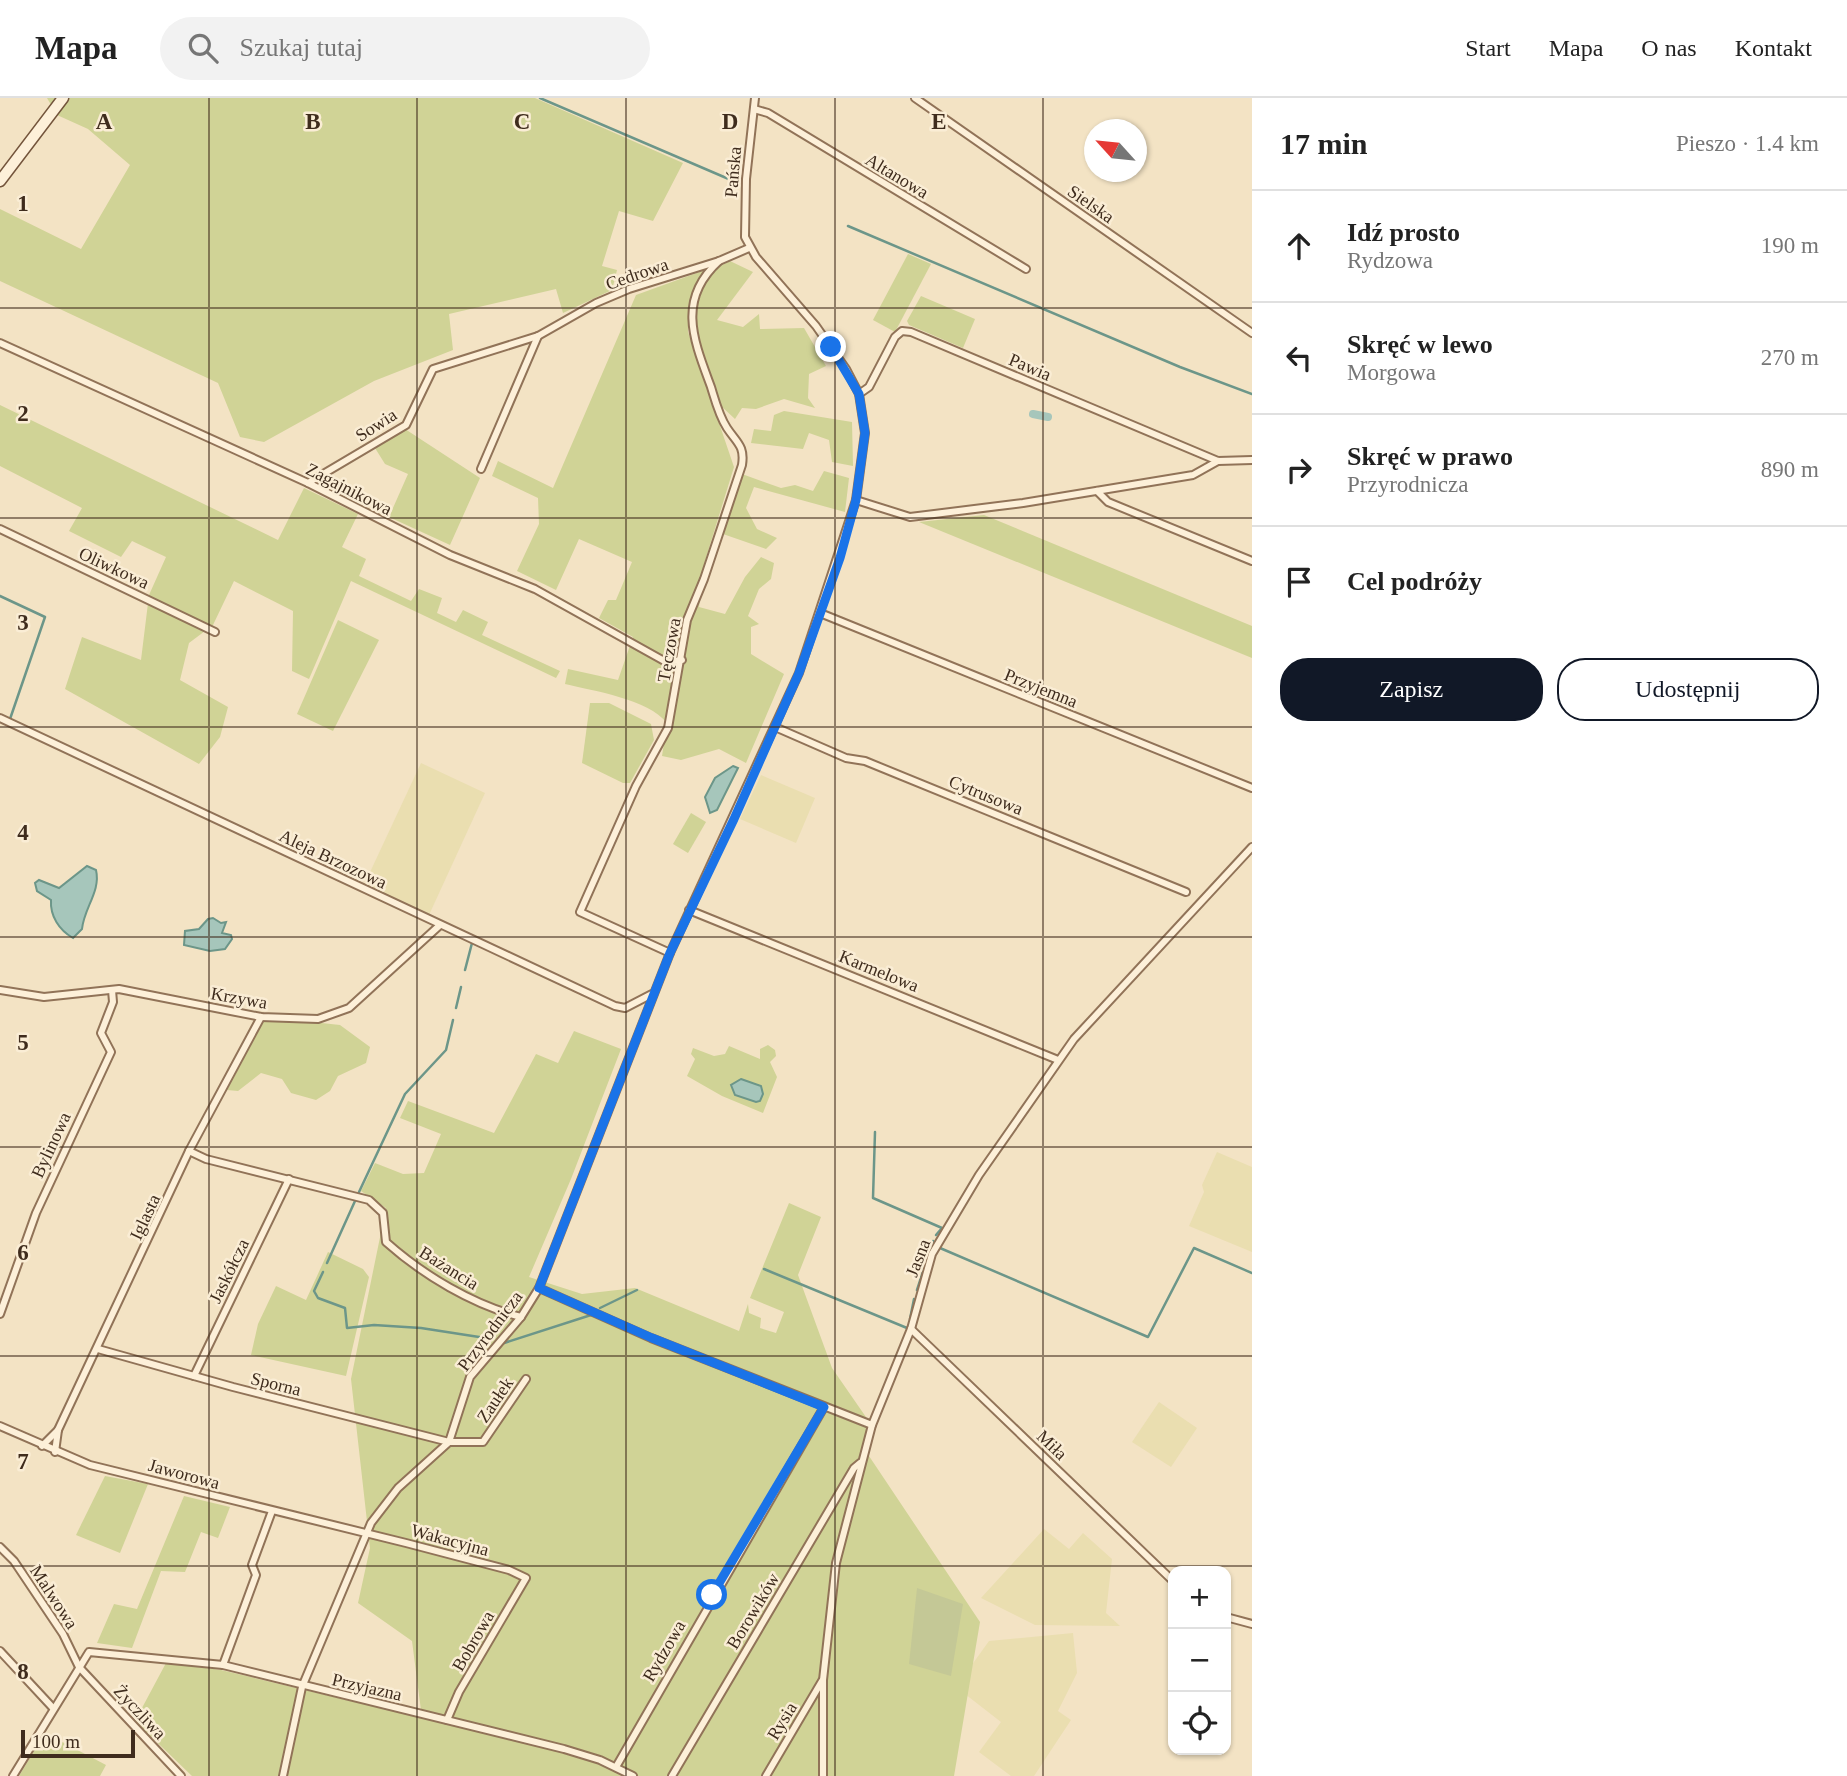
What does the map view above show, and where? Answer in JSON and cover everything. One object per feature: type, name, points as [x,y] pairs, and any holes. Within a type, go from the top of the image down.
[{"type":"street","points":[[0,181],[63,98]]},
{"type":"street","name":"Pańska","points":[[749,248],[744,202],[755,98]]},
{"type":"street","name":"Sielska","points":[[915,98],[1252,333]]},
{"type":"street","name":"Altanowa","points":[[754,109],[768,113],[1026,269]]},
{"type":"street","name":"Cedrowa","points":[[433,369],[538,336],[596,303],[629,289],[719,261],[749,248]]},
{"type":"street","name":"Przyrodnicza","points":[[283,1776],[302,1687],[366,1533],[387,1499],[449,1442],[470,1377],[522,1317],[539,1288],[670,953],[775,727],[820,613],[856,500],[865,433],[859,394],[846,369],[816,326],[749,248]]},
{"type":"street","name":"Tęczowa","points":[[670,953],[580,912],[636,786],[668,728],[687,620],[712,557],[744,452],[722,419],[691,334],[692,312],[703,282],[719,261]]},
{"type":"street","name":"Pawia","points":[[859,394],[869,387],[895,337],[902,331],[911,332],[1219,461],[1252,460]]},
{"type":"street","points":[[481,469],[538,336]]},
{"type":"street","name":"Zagajnikowa","points":[[0,343],[308,483],[450,555],[534,589],[666,662],[682,660]]},
{"type":"street","name":"Sowia","points":[[308,483],[406,425],[433,369]]},
{"type":"street","name":"Pawia","points":[[856,500],[910,517],[1097,492],[1193,475],[1219,461]]},
{"type":"street","points":[[1097,492],[1108,502],[1252,561]]},
{"type":"street","name":"Oliwkowa","points":[[0,530],[215,632]]},
{"type":"street","name":"Przyjemna","points":[[820,613],[1252,788]]},
{"type":"street","name":"Aleja Brzozowa","points":[[0,718],[615,1006],[625,1008],[654,993]]},
{"type":"street","name":"Cytrusowa","points":[[775,727],[846,758],[865,761],[1186,892]]},
{"type":"street","name":"Jasna","points":[[824,1776],[823,1680],[836,1563],[872,1425],[911,1329],[928,1265],[938,1242],[979,1175],[1074,1039],[1252,847]]},
{"type":"street","name":"Karmelowa","points":[[689,910],[1058,1060]]},
{"type":"street","name":"Krzywa","points":[[0,990],[44,997],[112,990],[261,1017],[302,1021],[341,1012],[364,995],[440,925]]},
{"type":"street","name":"Bylinowa","points":[[0,1314],[36,1213],[111,1052],[101,1033],[113,1002],[112,990]]},
{"type":"street","name":"Iglasta","points":[[55,1452],[58,1430],[190,1151],[261,1017]]},
{"type":"street","points":[[190,1151],[206,1158],[289,1179]]},
{"type":"street","name":"Bażancia","points":[[289,1179],[369,1200],[377,1206],[386,1221],[386,1242],[398,1253],[486,1307],[522,1317]]},
{"type":"street","name":"Jaskółcza","points":[[194,1376],[289,1179]]},
{"type":"street","points":[[539,1288],[652,1338],[872,1425]]},
{"type":"street","name":"Miła","points":[[911,1329],[1168,1576]]},
{"type":"street","name":"Sporna","points":[[98,1349],[449,1442]]},
{"type":"street","name":"Zaułek","points":[[449,1442],[483,1442],[526,1379]]},
{"type":"street","name":"Rydzowa","points":[[616,1767],[824,1407]]},
{"type":"street","name":"Jaworowa","points":[[0,1426],[90,1465],[366,1533]]},
{"type":"street","name":"Iglasta","points":[[42,1446],[58,1430]]},
{"type":"street","name":"Borowików","points":[[671,1776],[854,1468],[861,1462]]},
{"type":"street","points":[[223,1665],[257,1575],[251,1565],[272,1511]]},
{"type":"street","name":"Wakacyjna","points":[[366,1533],[509,1570],[526,1578]]},
{"type":"street","name":"Malwowa","points":[[0,1547],[14,1561],[63,1634],[79,1667]]},
{"type":"street","name":"Bobrowa","points":[[447,1720],[459,1692],[526,1578]]},
{"type":"street","points":[[1231,1619],[1252,1625]]},
{"type":"street","points":[[0,1651],[54,1709]]},
{"type":"street","name":"Przyjazna","points":[[79,1667],[89,1653],[223,1665],[302,1687],[564,1749],[616,1767],[633,1776]]},
{"type":"street","points":[[13,1776],[79,1667]]},
{"type":"street","name":"Życzliwa","points":[[79,1667],[171,1772],[181,1776]]},
{"type":"street","name":"Rysia","points":[[766,1776],[823,1680]]},
{"type":"shaded area","points":[[421,763],[485,793],[429,915],[364,885]]},
{"type":"shaded area","points":[[761,775],[815,798],[796,843],[740,819]]},
{"type":"shaded area","points":[[1217,1152],[1252,1167],[1252,1252],[1189,1226],[1204,1192],[1202,1185]]},
{"type":"shaded area","points":[[1159,1402],[1197,1428],[1171,1467],[1132,1442]]},
{"type":"shaded area","points":[[1044,1529],[1069,1549],[1083,1533],[1112,1559],[1106,1613],[1120,1626],[1035,1625],[981,1598]]},
{"type":"shaded area","points":[[1073,1633],[1077,1673],[1058,1711],[1071,1720],[1034,1776],[1011,1776],[979,1752],[1001,1722],[956,1687],[989,1641]]},
{"type":"green space","points":[[47,98],[535,98],[683,163],[653,221],[619,211],[602,266],[617,270],[612,290],[563,313],[556,289],[449,314],[453,350],[374,381],[264,442],[240,437],[218,383],[0,281],[0,209],[81,249],[130,165],[88,129],[57,115]]},
{"type":"green space","points":[[908,254],[931,264],[895,332],[873,320]]},
{"type":"green space","points":[[730,261],[753,272],[717,320],[743,327],[759,314],[760,329],[804,328],[826,366],[809,374],[808,398],[815,408],[784,399],[756,409],[742,408],[735,419],[720,405],[697,338],[694,304],[710,271]]},
{"type":"green space","points":[[705,270],[688,316],[688,332],[734,467],[705,561],[699,607],[725,614],[745,577],[761,557],[774,563],[771,579],[759,589],[748,616],[759,624],[751,627],[751,654],[784,674],[746,763],[719,749],[681,760],[662,756],[667,723],[658,715],[620,697],[565,684],[568,669],[618,680],[633,637],[599,618],[608,600],[616,600],[632,562],[579,539],[556,590],[517,571],[539,524],[538,498],[492,476],[498,461],[553,488],[636,295]]},
{"type":"green space","points":[[921,296],[975,319],[963,348],[909,325],[907,321]]},
{"type":"green space","points":[[0,405],[278,540],[304,488],[358,514],[342,547],[366,559],[359,576],[411,601],[419,589],[442,598],[437,613],[456,622],[463,610],[488,622],[482,635],[560,671],[556,678],[351,581],[309,679],[292,671],[293,611],[234,581],[213,625],[189,643],[180,680],[228,707],[220,737],[199,764],[65,689],[82,637],[141,660],[149,595],[166,557],[132,541],[121,557],[69,531],[82,508],[0,466]]},
{"type":"green space","points":[[784,411],[852,422],[853,466],[832,462],[829,440],[809,433],[803,449],[751,443],[754,429],[771,431],[774,415]]},
{"type":"green space","points":[[405,429],[480,478],[450,545],[389,517],[408,474],[385,464],[375,448]]},
{"type":"green space","points":[[824,471],[849,478],[845,512],[754,487],[746,508],[757,529],[777,538],[766,549],[723,534],[742,474],[781,488],[795,485],[813,491]]},
{"type":"green space","points":[[984,515],[1252,626],[1252,658],[919,522]]},
{"type":"green space","points":[[338,620],[379,640],[333,731],[297,714]]},
{"type":"green space","points":[[590,703],[609,703],[651,724],[654,740],[630,783],[623,783],[582,763]]},
{"type":"green space","points":[[691,813],[706,822],[688,853],[673,844]]},
{"type":"green space","points":[[266,1017],[340,1025],[370,1047],[366,1063],[338,1076],[330,1091],[316,1100],[291,1093],[282,1079],[261,1073],[238,1091],[227,1090]]},
{"type":"green space","points":[[574,1031],[621,1049],[571,1179],[529,1277],[582,1294],[635,1288],[739,1331],[748,1304],[749,1313],[761,1318],[760,1328],[776,1333],[784,1312],[750,1298],[789,1203],[821,1217],[798,1275],[832,1368],[868,1420],[869,1456],[980,1622],[954,1776],[192,1776],[135,1721],[166,1663],[221,1670],[422,1718],[412,1641],[358,1603],[370,1548],[351,1379],[386,1208],[361,1191],[375,1163],[403,1174],[424,1173],[441,1134],[400,1118],[408,1101],[494,1133],[536,1054],[558,1063]]},
{"type":"green space","points":[[768,1045],[775,1050],[776,1056],[770,1062],[777,1077],[763,1113],[722,1096],[687,1076],[695,1059],[691,1054],[693,1048],[714,1056],[725,1054],[729,1046],[760,1059],[760,1049]]},
{"type":"green space","points":[[328,1252],[363,1269],[369,1277],[346,1376],[251,1355],[258,1324],[276,1286],[306,1300]]},
{"type":"green space","points":[[105,1476],[148,1484],[120,1553],[76,1535]]},
{"type":"green space","points":[[184,1496],[230,1507],[218,1538],[201,1532],[185,1572],[161,1571],[132,1648],[97,1643],[114,1604],[137,1609]]},
{"type":"green space","points":[[917,1588],[963,1604],[951,1676],[909,1664]]},
{"type":"green space","points":[[45,1733],[106,1765],[100,1776],[19,1776]]},
{"type":"water","points":[[733,766],[738,768],[717,810],[710,813],[705,797],[715,778]]},
{"type":"water","points":[[87,866],[96,870],[96,885],[82,929],[73,938],[56,922],[51,900],[37,891],[35,883],[39,880],[59,888]]},
{"type":"water","points":[[213,918],[221,923],[226,922],[222,933],[231,935],[232,939],[225,949],[210,951],[184,945],[185,931],[199,929],[208,919]]},
{"type":"water","points":[[741,1079],[761,1086],[763,1094],[760,1101],[735,1095],[731,1085]]},
{"type":"waterway","points":[[540,98],[738,183]]},
{"type":"waterway","points":[[848,226],[1180,367],[1252,394]]},
{"type":"waterway","points":[[1033,414],[1048,417]]},
{"type":"waterway","points":[[0,596],[45,617],[10,719]]},
{"type":"waterway","points":[[465,970],[472,943]]},
{"type":"waterway","points":[[456,1008],[461,987]]},
{"type":"waterway","points":[[359,1192],[405,1094],[446,1050],[453,1020]]},
{"type":"waterway","points":[[875,1132],[873,1198],[942,1228],[936,1235]]},
{"type":"waterway","points":[[327,1263],[355,1201]]},
{"type":"waterway","points":[[917,1290],[933,1241]]},
{"type":"waterway","points":[[940,1248],[1148,1337],[1194,1248],[1252,1273]]},
{"type":"waterway","points":[[764,1269],[907,1328]]},
{"type":"waterway","points":[[323,1272],[314,1291],[318,1298],[345,1308],[347,1328],[374,1325],[421,1328],[492,1339]]},
{"type":"waterway","points":[[600,1308],[637,1290]]},
{"type":"waterway","points":[[910,1319],[914,1299]]},
{"type":"waterway","points":[[501,1344],[591,1315]]},
{"type":"route","points":[[712,1595],[769,1505],[824,1407],[652,1338],[539,1288],[670,953],[799,673],[840,558],[856,500],[865,433],[859,394],[831,347]]}]
